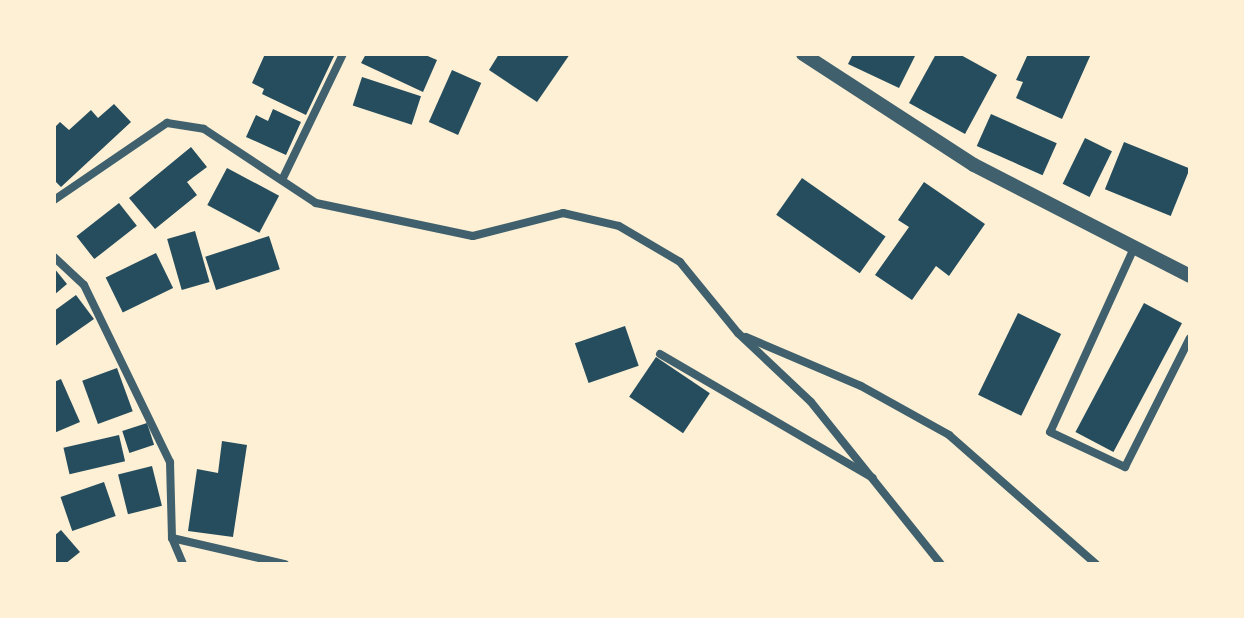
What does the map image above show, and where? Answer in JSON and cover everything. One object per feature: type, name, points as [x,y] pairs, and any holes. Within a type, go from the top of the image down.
[{"type":"street","points":[[283,178],[343,54]]},
{"type":"street","points":[[803,54],[974,165],[1190,276]]},
{"type":"street","points":[[54,200],[167,123],[204,129],[283,178],[316,203],[473,236],[563,213],[619,226],[680,262],[738,333],[811,402],[880,482],[941,564]]},
{"type":"street","points":[[1134,248],[1050,432],[1125,467],[1190,338]]},
{"type":"street","points":[[54,257],[84,285],[170,462],[172,538],[183,564]]},
{"type":"street","points":[[738,333],[861,386],[949,435],[1096,564]]},
{"type":"street","points":[[660,354],[880,482]]},
{"type":"street","points":[[172,538],[285,564]]},
{"type":"building","points":[[265,54],[335,54],[306,115],[262,94],[264,89],[252,83]]},
{"type":"building","points":[[366,54],[423,54],[437,60],[423,92],[361,63]]},
{"type":"building","points":[[499,54],[570,54],[537,102],[489,70]]},
{"type":"building","points":[[853,54],[916,54],[899,88],[848,64]]},
{"type":"building","points":[[936,54],[959,54],[997,75],[965,134],[909,103]]},
{"type":"building","points":[[1028,54],[1091,54],[1062,119],[1016,98],[1023,82],[1016,80]]},
{"type":"building","points":[[452,70],[481,83],[458,135],[429,122]]},
{"type":"building","points":[[362,77],[421,96],[412,125],[353,106]]},
{"type":"building","points":[[114,104],[131,122],[61,187],[54,180],[54,128],[60,122],[69,130],[91,110],[98,118]]},
{"type":"building","points":[[273,109],[301,122],[286,155],[246,137],[256,115],[268,121]]},
{"type":"building","points":[[991,114],[1057,143],[1043,175],[977,146]]},
{"type":"building","points":[[1085,138],[1112,151],[1090,197],[1063,184]]},
{"type":"building","points":[[1124,142],[1190,169],[1171,216],[1105,189]]},
{"type":"building","points":[[191,147],[207,167],[187,182],[197,195],[155,229],[129,198]]},
{"type":"building","points":[[227,168],[279,196],[259,233],[207,205]]},
{"type":"building","points":[[802,178],[886,237],[860,273],[776,215]]},
{"type":"building","points":[[924,182],[985,224],[949,276],[936,266],[912,300],[875,275],[909,227],[898,220]]},
{"type":"building","points":[[119,203],[137,226],[94,259],[76,236]]},
{"type":"building","points":[[195,231],[210,282],[182,290],[167,239]]},
{"type":"building","points":[[269,236],[280,269],[216,290],[205,257]]},
{"type":"building","points":[[156,253],[173,288],[123,313],[106,278]]},
{"type":"building","points":[[54,268],[67,284],[54,295]]},
{"type":"building","points":[[76,295],[94,319],[54,347],[54,311]]},
{"type":"building","points":[[1144,303],[1182,323],[1113,452],[1075,432]]},
{"type":"building","points":[[1018,313],[1061,334],[1021,416],[978,395]]},
{"type":"building","points":[[625,326],[639,366],[589,383],[575,343]]},
{"type":"building","points":[[656,357],[710,393],[683,433],[629,397]]},
{"type":"building","points":[[117,368],[133,411],[98,424],[82,381]]},
{"type":"building","points":[[61,379],[80,422],[54,433],[54,382]]},
{"type":"building","points":[[147,423],[154,445],[129,453],[122,431]]},
{"type":"building","points":[[119,435],[125,461],[70,474],[63,448]]},
{"type":"building","points":[[222,441],[247,445],[233,537],[188,531],[197,469],[218,473]]},
{"type":"building","points":[[152,466],[162,506],[128,514],[118,474]]},
{"type":"building","points":[[104,482],[116,516],[72,531],[61,497]]},
{"type":"building","points":[[61,530],[80,552],[65,564],[54,564],[54,536]]}]
